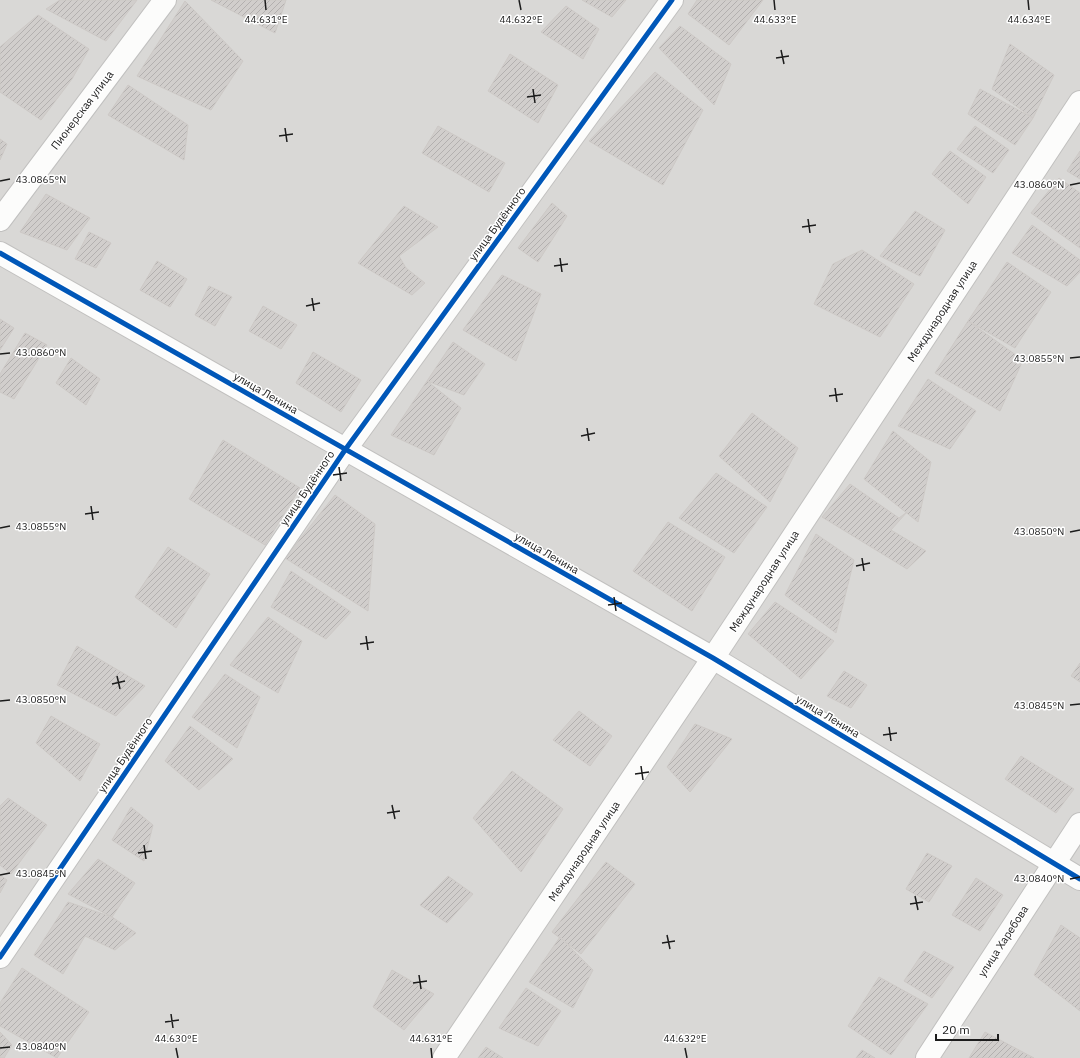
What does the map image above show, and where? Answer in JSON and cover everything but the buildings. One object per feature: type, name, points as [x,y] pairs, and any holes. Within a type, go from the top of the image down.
[{"type":"street","name":"Пионерская улица","points":[[0,220],[165,0]]},
{"type":"street","name":"улица Будённого","points":[[0,957],[345,450],[672,0]]},
{"type":"street","name":"Международная улица","points":[[444,1058],[713,658],[1080,102]]},
{"type":"street","name":"улица Ленина","points":[[0,253],[713,658],[1080,879]]},
{"type":"street","name":"улица Харебова","points":[[927,1058],[1053,863],[1080,824]]},
{"type":"shaded area","points":[[0,0],[1080,0],[1080,1058],[0,1058]]},
{"type":"cycle path","points":[[0,957],[345,450],[672,0]]},
{"type":"cycle path","points":[[0,253],[713,658],[1080,879]]}]
